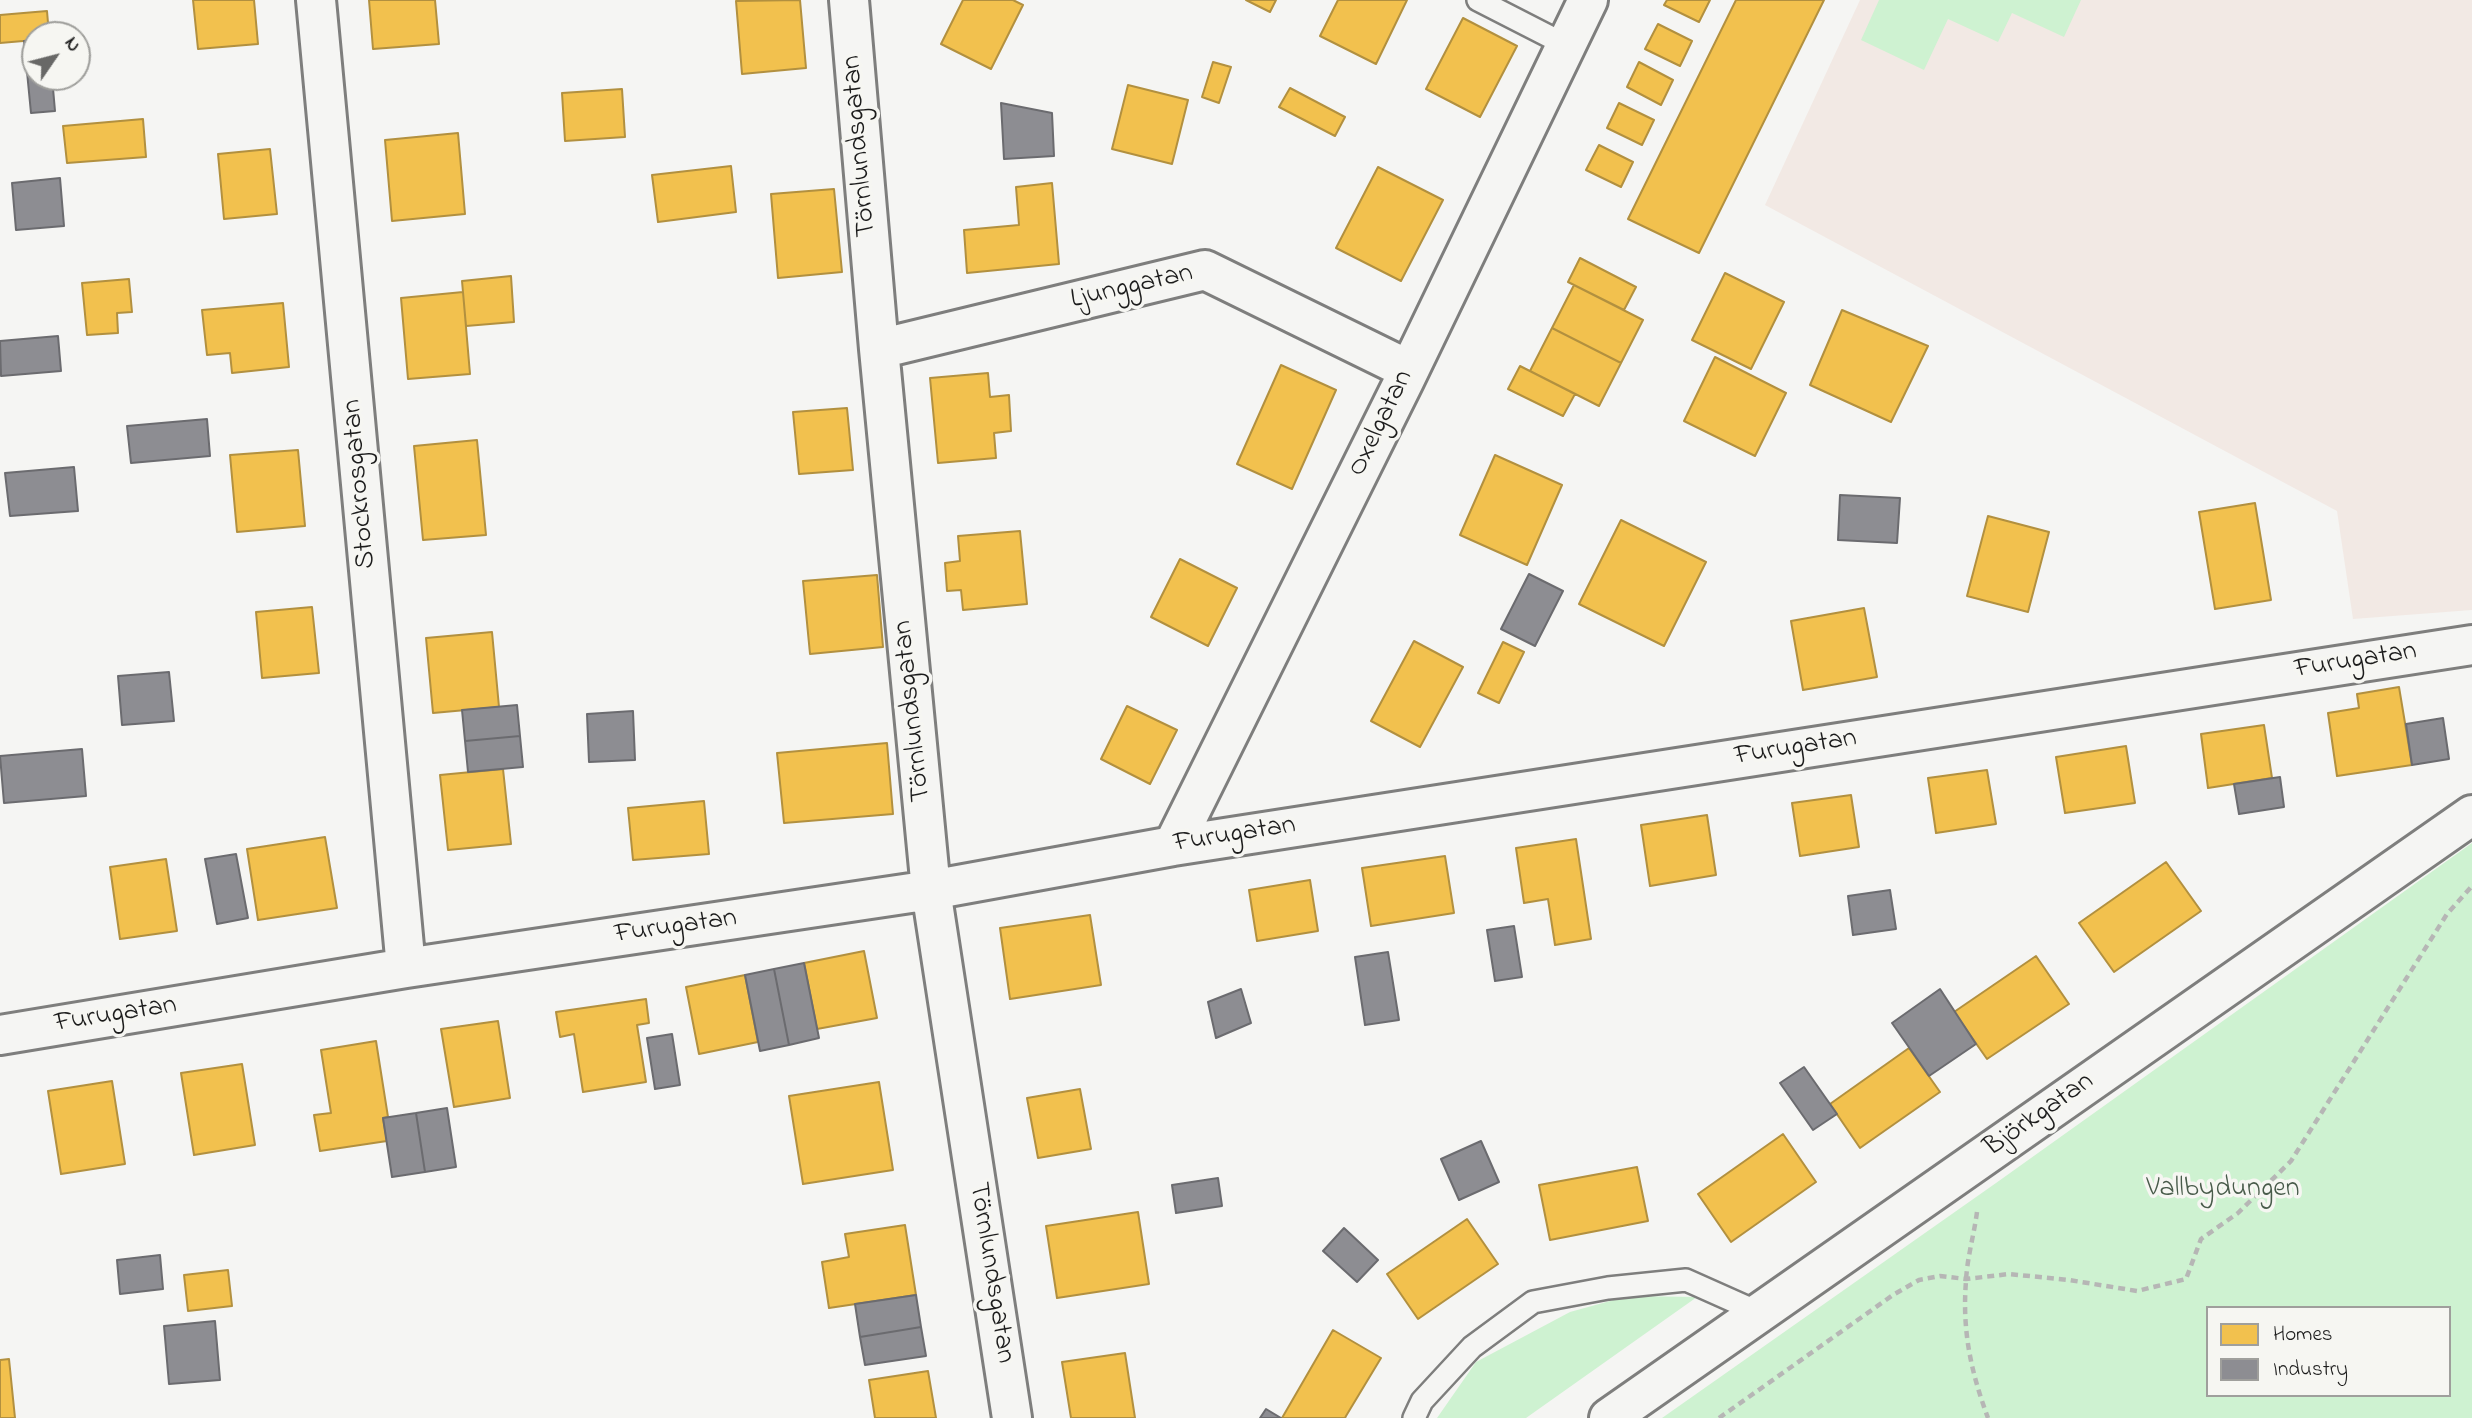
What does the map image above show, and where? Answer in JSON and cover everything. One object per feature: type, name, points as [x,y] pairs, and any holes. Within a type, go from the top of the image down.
[{"type":"street","name":"Stockrosgatan","points":[[316,0],[406,968]]},
{"type":"street","name":"Törnlundsgatan","points":[[849,0],[879,349],[931,890],[1012,1418]]},
{"type":"street","name":"Oxelgatan","points":[[1172,846],[1409,370],[1588,0]]},
{"type":"street","name":"Ljunggatan","points":[[879,349],[1205,270],[1409,370]]},
{"type":"street","name":"Furugatan","points":[[0,1035],[406,968],[931,890],[1172,846],[2472,645]]},
{"type":"street","name":"Björkgatan","points":[[1609,1418],[2472,815]]},
{"type":"lane","points":[[1478,0],[1566,45]]},
{"type":"lane","points":[[1414,1418],[1422,1401],[1472,1347],[1533,1302],[1608,1288],[1686,1280],[1760,1313]]},
{"type":"path","points":[[1719,1418],[1914,1282],[1940,1276],[1966,1279],[2009,1274],[2137,1291],[2186,1279],[2202,1240],[2238,1213],[2291,1161],[2447,914],[2472,886]]},
{"type":"path","points":[[1965,1169],[1979,1202],[1966,1279],[1965,1330],[1977,1387],[1988,1418]]},
{"type":"shaded area","points":[[1860,0],[2472,0],[2472,610],[2353,619],[2337,511],[1765,205]]},
{"type":"green space","points":[[1879,0],[2081,0],[2064,37],[2012,13],[1998,42],[1948,19],[1924,70],[1861,40]]},
{"type":"green space","name":"Vallbydungen","points":[[2472,843],[2472,1418],[1662,1418],[1996,1183]]},
{"type":"green space","points":[[1628,1296],[1697,1297],[1526,1418],[1437,1418],[1476,1362],[1570,1312]]},
{"type":"building: Homes","points":[[193,0],[254,0],[258,44],[198,49]]},
{"type":"building: Homes","points":[[369,0],[435,0],[439,44],[373,49]]},
{"type":"building: Homes","points":[[800,0],[806,68],[742,74],[736,1]]},
{"type":"building: Homes","points":[[963,0],[1013,0],[1023,5],[991,69],[941,44]]},
{"type":"building: Homes","points":[[1246,0],[1276,0],[1270,12]]},
{"type":"building: Homes","points":[[1338,0],[1407,0],[1376,64],[1320,36]]},
{"type":"building: Homes","points":[[1667,0],[1710,0],[1699,22],[1664,5]]},
{"type":"building: Homes","points":[[1736,0],[1824,0],[1699,253],[1628,219]]},
{"type":"building: Homes","points":[[47,11],[48,21],[21,21],[21,41],[0,43],[0,15]]},
{"type":"building: Homes","points":[[1463,18],[1517,46],[1480,117],[1426,89]]},
{"type":"building: Homes","points":[[1658,24],[1692,41],[1680,66],[1645,49]]},
{"type":"building: Homes","points":[[1213,62],[1231,67],[1219,103],[1202,97]]},
{"type":"building: Homes","points":[[1639,62],[1673,80],[1661,105],[1627,87]]},
{"type":"building: Homes","points":[[1128,85],[1188,100],[1172,164],[1112,149]]},
{"type":"building: Homes","points":[[1290,88],[1345,117],[1335,136],[1279,107]]},
{"type":"building: Homes","points":[[622,89],[625,137],[565,141],[562,93]]},
{"type":"building: Homes","points":[[1619,103],[1654,120],[1642,145],[1607,128]]},
{"type":"building: Homes","points":[[143,119],[146,157],[67,163],[63,126]]},
{"type":"building: Homes","points":[[458,133],[465,214],[392,221],[385,140]]},
{"type":"building: Homes","points":[[1599,145],[1633,162],[1621,187],[1586,170]]},
{"type":"building: Homes","points":[[270,149],[277,214],[224,219],[218,154]]},
{"type":"building: Homes","points":[[731,166],[736,212],[658,222],[652,175]]},
{"type":"building: Homes","points":[[1378,167],[1443,200],[1401,281],[1336,248]]},
{"type":"building: Homes","points":[[1052,183],[1059,264],[967,273],[964,230],[1019,225],[1016,187]]},
{"type":"building: Homes","points":[[834,189],[842,272],[778,278],[771,194]]},
{"type":"building: Homes","points":[[1580,258],[1636,287],[1624,310],[1568,282]]},
{"type":"building: Homes","points":[[1725,273],[1784,302],[1751,369],[1692,340]]},
{"type":"building: Homes","points":[[511,276],[514,322],[466,326],[462,281]]},
{"type":"building: Homes","points":[[129,279],[132,312],[117,313],[118,333],[87,335],[82,283]]},
{"type":"building: Homes","points":[[1574,285],[1643,320],[1621,363],[1552,328]]},
{"type":"building: Homes","points":[[463,292],[470,374],[408,379],[401,298]]},
{"type":"building: Homes","points":[[283,303],[289,367],[232,373],[230,353],[207,355],[202,310]]},
{"type":"building: Homes","points":[[1842,310],[1928,346],[1891,422],[1810,385]]},
{"type":"building: Homes","points":[[1552,328],[1621,363],[1599,406],[1530,371]]},
{"type":"building: Homes","points":[[1715,357],[1786,393],[1755,456],[1684,421]]},
{"type":"building: Homes","points":[[1281,365],[1336,390],[1292,489],[1237,464]]},
{"type":"building: Homes","points":[[1520,366],[1575,394],[1563,416],[1508,389]]},
{"type":"building: Homes","points":[[988,373],[990,397],[1009,395],[1011,431],[994,433],[996,458],[938,463],[930,378]]},
{"type":"building: Homes","points":[[847,408],[853,470],[799,474],[793,412]]},
{"type":"building: Homes","points":[[477,440],[486,535],[423,540],[414,446]]},
{"type":"building: Homes","points":[[298,450],[305,526],[237,532],[230,455]]},
{"type":"building: Homes","points":[[1495,455],[1562,485],[1527,565],[1460,535]]},
{"type":"building: Homes","points":[[2255,503],[2271,600],[2215,609],[2199,512]]},
{"type":"building: Homes","points":[[1988,516],[2049,532],[2028,612],[1967,596]]},
{"type":"building: Homes","points":[[1621,520],[1706,562],[1664,646],[1579,604]]},
{"type":"building: Homes","points":[[1020,531],[1027,604],[963,610],[961,590],[947,591],[945,563],[960,561],[958,536]]},
{"type":"building: Homes","points":[[1180,559],[1237,588],[1208,646],[1151,617]]},
{"type":"building: Homes","points":[[877,575],[883,647],[810,654],[803,581]]},
{"type":"building: Homes","points":[[312,607],[319,673],[262,678],[256,612]]},
{"type":"building: Homes","points":[[1864,608],[1877,677],[1803,690],[1791,621]]},
{"type":"building: Homes","points":[[492,632],[499,707],[433,713],[426,638]]},
{"type":"building: Homes","points":[[1414,641],[1463,667],[1420,747],[1371,721]]},
{"type":"building: Homes","points":[[1503,642],[1524,652],[1499,703],[1478,693]]},
{"type":"building: Homes","points":[[2399,687],[2412,765],[2337,776],[2328,713],[2359,708],[2357,694]]},
{"type":"building: Homes","points":[[1127,706],[1177,730],[1150,784],[1101,759]]},
{"type":"building: Homes","points":[[2264,725],[2272,778],[2208,788],[2201,734]]},
{"type":"building: Homes","points":[[887,743],[893,814],[784,823],[777,753]]},
{"type":"building: Homes","points":[[2126,746],[2135,803],[2065,813],[2056,757]]},
{"type":"building: Homes","points":[[503,769],[511,844],[448,850],[440,775]]},
{"type":"building: Homes","points":[[1987,770],[1996,824],[1936,833],[1928,778]]},
{"type":"building: Homes","points":[[1851,795],[1859,847],[1800,856],[1792,803]]},
{"type":"building: Homes","points":[[704,801],[709,854],[633,860],[628,808]]},
{"type":"building: Homes","points":[[1707,815],[1716,875],[1650,886],[1641,825]]},
{"type":"building: Homes","points":[[325,837],[337,908],[258,920],[247,849]]},
{"type":"building: Homes","points":[[1576,839],[1591,939],[1555,945],[1548,899],[1524,903],[1516,848]]},
{"type":"building: Homes","points":[[1445,856],[1454,913],[1371,926],[1362,868]]},
{"type":"building: Homes","points":[[166,859],[177,931],[120,939],[110,867]]},
{"type":"building: Homes","points":[[2166,862],[2201,911],[2114,972],[2079,923]]},
{"type":"building: Homes","points":[[1310,880],[1318,931],[1257,941],[1249,890]]},
{"type":"building: Homes","points":[[1090,915],[1101,985],[1010,999],[1000,928]]},
{"type":"building: Homes","points":[[864,951],[877,1018],[817,1029],[804,963]]},
{"type":"building: Homes","points":[[2036,956],[2069,1004],[1987,1059],[1954,1012]]},
{"type":"building: Homes","points":[[745,975],[758,1042],[699,1054],[686,987]]},
{"type":"building: Homes","points":[[646,999],[649,1023],[637,1025],[646,1082],[583,1092],[574,1034],[560,1037],[556,1012]]},
{"type":"building: Homes","points":[[498,1021],[510,1098],[454,1107],[441,1029]]},
{"type":"building: Homes","points":[[376,1041],[388,1117],[383,1118],[387,1141],[320,1151],[314,1115],[331,1113],[321,1050]]},
{"type":"building: Homes","points":[[1909,1048],[1940,1092],[1860,1148],[1830,1104]]},
{"type":"building: Homes","points":[[242,1064],[255,1145],[194,1155],[181,1073]]},
{"type":"building: Homes","points":[[112,1081],[125,1164],[61,1174],[48,1091]]},
{"type":"building: Homes","points":[[879,1082],[893,1170],[803,1184],[789,1096]]},
{"type":"building: Homes","points":[[1080,1089],[1091,1149],[1038,1158],[1027,1098]]},
{"type":"building: Homes","points":[[1783,1134],[1816,1182],[1731,1242],[1698,1194]]},
{"type":"building: Homes","points":[[1637,1167],[1648,1221],[1550,1240],[1539,1185]]},
{"type":"building: Homes","points":[[1138,1212],[1149,1284],[1057,1298],[1046,1226]]},
{"type":"building: Homes","points":[[1467,1219],[1498,1264],[1418,1319],[1387,1274]]},
{"type":"building: Homes","points":[[905,1225],[916,1295],[829,1308],[822,1262],[849,1257],[845,1234]]},
{"type":"building: Homes","points":[[228,1270],[232,1306],[188,1311],[184,1275]]},
{"type":"building: Homes","points":[[1333,1330],[1381,1358],[1345,1418],[1282,1418]]},
{"type":"building: Homes","points":[[1125,1353],[1135,1418],[1071,1418],[1062,1362]]},
{"type":"building: Homes","points":[[9,1359],[15,1418],[0,1418],[0,1360]]},
{"type":"building: Homes","points":[[928,1371],[936,1418],[875,1418],[869,1380]]},
{"type":"building: Industry","points":[[29,91],[53,91],[55,111],[31,113]]},
{"type":"building: Industry","points":[[1001,103],[1052,113],[1054,156],[1004,159]]},
{"type":"building: Industry","points":[[60,178],[64,226],[16,230],[12,183]]},
{"type":"building: Industry","points":[[58,336],[61,371],[1,376],[0,341]]},
{"type":"building: Industry","points":[[207,419],[210,456],[131,463],[127,426]]},
{"type":"building: Industry","points":[[74,467],[78,511],[10,516],[5,473]]},
{"type":"building: Industry","points":[[1840,495],[1900,498],[1897,543],[1838,540]]},
{"type":"building: Industry","points":[[1529,574],[1563,591],[1535,646],[1501,629]]},
{"type":"building: Industry","points":[[169,672],[174,721],[122,725],[118,676]]},
{"type":"building: Industry","points":[[517,705],[520,736],[465,741],[462,710]]},
{"type":"building: Industry","points":[[633,711],[635,760],[589,762],[587,714]]},
{"type":"building: Industry","points":[[2443,718],[2449,759],[2412,765],[2406,724]]},
{"type":"building: Industry","points":[[520,736],[523,767],[468,772],[465,741]]},
{"type":"building: Industry","points":[[82,749],[86,796],[4,803],[0,756]]},
{"type":"building: Industry","points":[[2280,777],[2284,807],[2239,814],[2234,784]]},
{"type":"building: Industry","points":[[236,854],[248,918],[217,924],[205,859]]},
{"type":"building: Industry","points":[[1890,890],[1896,929],[1853,935],[1848,896]]},
{"type":"building: Industry","points":[[1514,926],[1522,977],[1495,981],[1487,930]]},
{"type":"building: Industry","points":[[1388,952],[1399,1020],[1365,1025],[1355,957]]},
{"type":"building: Industry","points":[[804,963],[819,1038],[789,1045],[774,969]]},
{"type":"building: Industry","points":[[774,969],[789,1045],[760,1051],[745,975]]},
{"type":"building: Industry","points":[[1241,989],[1251,1023],[1216,1038],[1208,1002]]},
{"type":"building: Industry","points":[[1940,989],[1976,1044],[1929,1076],[1892,1023]]},
{"type":"building: Industry","points":[[672,1034],[680,1085],[655,1089],[647,1038]]},
{"type":"building: Industry","points":[[1804,1067],[1837,1114],[1813,1130],[1780,1083]]},
{"type":"building: Industry","points":[[447,1108],[456,1167],[425,1172],[416,1113]]},
{"type":"building: Industry","points":[[416,1113],[425,1172],[392,1177],[383,1118]]},
{"type":"building: Industry","points":[[1481,1141],[1499,1182],[1459,1200],[1441,1159]]},
{"type":"building: Industry","points":[[1218,1178],[1222,1206],[1176,1213],[1172,1185]]},
{"type":"building: Industry","points":[[1344,1228],[1378,1260],[1357,1282],[1323,1251]]},
{"type":"building: Industry","points":[[160,1255],[163,1289],[120,1294],[117,1260]]},
{"type":"building: Industry","points":[[916,1295],[921,1327],[860,1337],[855,1304]]},
{"type":"building: Industry","points":[[215,1321],[220,1380],[169,1384],[164,1326]]},
{"type":"building: Industry","points":[[921,1327],[926,1356],[865,1365],[860,1337]]},
{"type":"building: Industry","points":[[1266,1409],[1281,1418],[1260,1418]]}]
